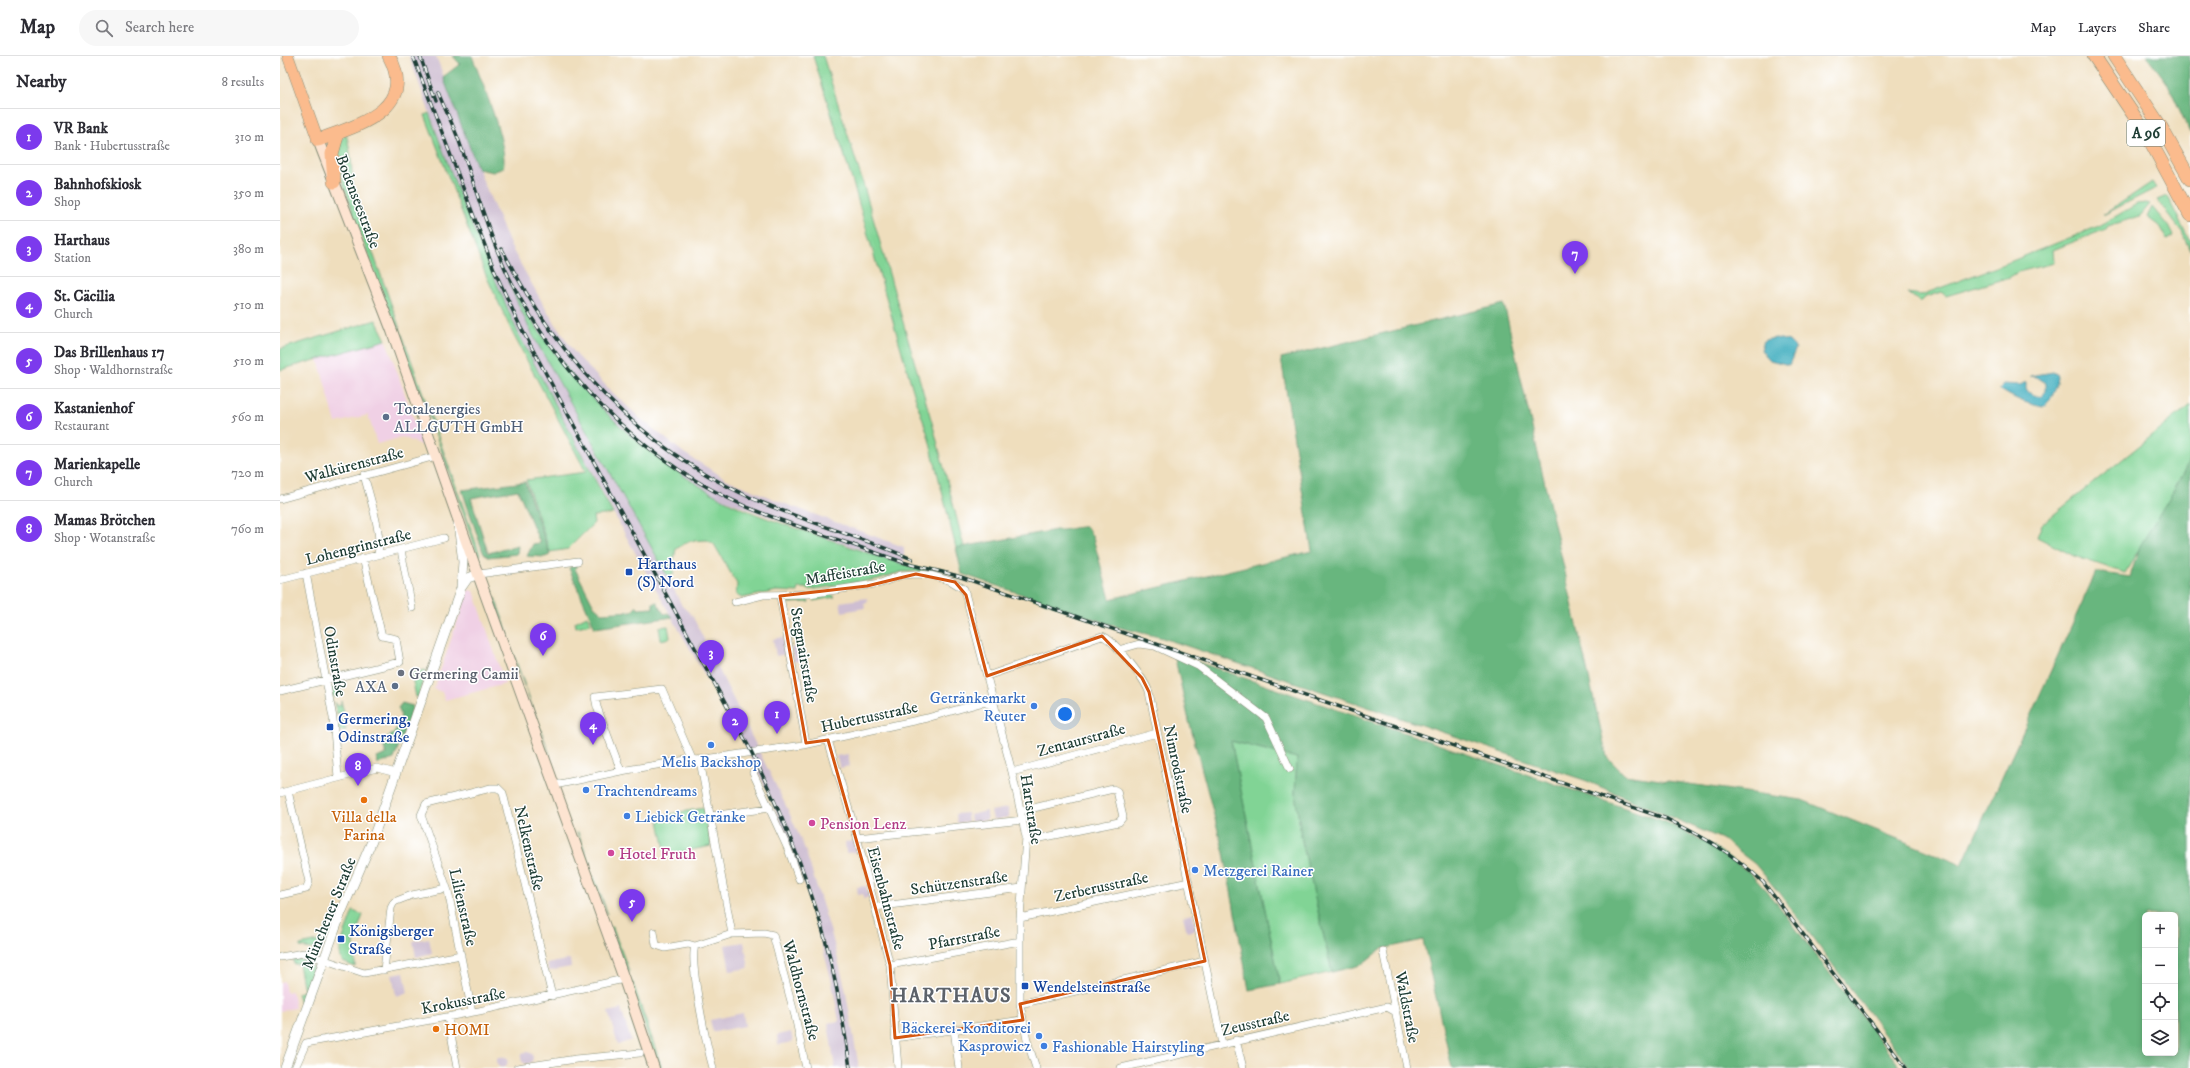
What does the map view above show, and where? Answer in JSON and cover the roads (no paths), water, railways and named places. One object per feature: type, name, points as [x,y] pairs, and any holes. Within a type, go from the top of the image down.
[{"type":"highway","points":[[353,123],[378,105],[385,95],[388,78],[386,67],[379,56]]},
{"type":"highway","points":[[317,136],[378,116],[392,99],[396,78],[389,56]]},
{"type":"highway","name":"A 96","points":[[2094,56],[2147,135],[2190,215]]},
{"type":"highway","name":"A 96","points":[[2114,56],[2161,127],[2190,179]]},
{"type":"highway","points":[[334,182],[332,154],[336,129]]},
{"type":"main road","name":"Bodenseestraße","points":[[288,56],[334,182],[402,357],[458,519],[624,979],[654,1068]]},
{"type":"street","name":"Walkürenstraße","points":[[280,499],[436,456]]},
{"type":"street","points":[[364,475],[376,529],[379,548],[378,554]]},
{"type":"street","points":[[458,519],[463,562],[461,588]]},
{"type":"street","name":"Lohengrinstraße","points":[[280,580],[444,538]]},
{"type":"street","points":[[401,550],[412,608]]},
{"type":"street","points":[[280,690],[325,681],[400,662],[396,640],[382,636],[363,558]]},
{"type":"street","points":[[478,574],[578,561]]},
{"type":"street","name":"Odinstraße","points":[[306,573],[333,722],[338,777]]},
{"type":"street","name":"Münchener Straße","points":[[285,1068],[325,961],[341,913],[352,885],[360,873],[461,588],[468,578],[478,574]]},
{"type":"street","name":"Maffeistraße","points":[[735,602],[763,595],[780,596],[809,594],[867,586],[901,575],[916,574],[938,577],[959,585]]},
{"type":"street","name":"Hartstraße","points":[[959,585],[966,595],[1023,820],[1026,841],[1020,918],[1020,1004],[1036,1068]]},
{"type":"street","name":"Stegmairstraße","points":[[780,596],[806,744]]},
{"type":"street","name":"Nimrodstraße","points":[[987,676],[1102,636],[1106,637],[1118,650],[1148,687],[1222,1044]]},
{"type":"street","points":[[1118,650],[1139,644],[1155,646],[1198,666],[1266,718],[1290,769]]},
{"type":"street","points":[[621,771],[597,707],[595,697],[662,689],[695,759],[710,816],[732,934]]},
{"type":"street","name":"Hubertusstraße","points":[[555,785],[621,771],[828,740],[923,719],[984,702],[995,707]]},
{"type":"street","name":"Zentaurstraße","points":[[1012,772],[1157,733]]},
{"type":"street","name":"Eisenbahnstraße","points":[[828,740],[857,838],[890,965],[898,1068]]},
{"type":"street","points":[[280,793],[377,768],[396,773]]},
{"type":"street","points":[[753,773],[770,808],[799,879]]},
{"type":"street","name":"Nelkenstraße","points":[[421,811],[426,804],[491,788],[498,788],[503,793],[552,996]]},
{"type":"street","points":[[1021,811],[1113,789],[1117,791],[1123,817],[1119,822],[1026,841]]},
{"type":"street","points":[[280,895],[306,890],[309,882],[288,791]]},
{"type":"street","points":[[710,816],[770,808]]},
{"type":"street","name":"Lilienstraße","points":[[421,811],[421,815],[447,888],[472,1012]]},
{"type":"street","points":[[857,838],[1023,820]]},
{"type":"street","name":"Zerberusstraße","points":[[1020,918],[1189,882]]},
{"type":"street","points":[[384,970],[391,908],[394,902],[412,895],[447,888]]},
{"type":"street","name":"Schützenstraße","points":[[875,907],[1022,888]]},
{"type":"street","name":"Waldhornstraße","points":[[654,932],[656,945],[660,948],[688,944],[695,946],[732,934],[764,933],[773,935],[795,1016],[806,1068]]},
{"type":"street","name":"Pfarrstraße","points":[[890,965],[1020,941]]},
{"type":"street","points":[[695,946],[693,954],[698,996],[713,1068]]},
{"type":"street","name":"Waldstraße","points":[[1382,951],[1407,1068]]},
{"type":"street","points":[[280,957],[304,953],[356,972],[369,973],[461,954]]},
{"type":"street","points":[[1020,1004],[1206,961]]},
{"type":"street","name":"Krokusstraße","points":[[295,1068],[306,1043],[448,1017],[552,996],[624,979]]},
{"type":"street","name":"Zeusstraße","points":[[1121,1068],[1236,1040],[1387,1007],[1394,1011]]},
{"type":"street","points":[[448,1017],[457,1068]]},
{"type":"street","points":[[895,1038],[1023,1020]]},
{"type":"street","points":[[954,1029],[960,1068]]},
{"type":"street","points":[[1236,1040],[1243,1068]]},
{"type":"street","points":[[517,1068],[576,1059],[640,1053]]},
{"type":"water","points":[[1776,338],[1789,341],[1796,348],[1789,365],[1770,360],[1761,350],[1764,340]]},
{"type":"water","points":[[2053,372],[2058,375],[2057,384],[2052,397],[2043,407],[2020,400],[1999,389],[2004,384],[2020,385],[2026,382],[2026,390],[2034,396],[2041,397],[2046,391],[2046,383],[2037,377],[2030,376]]},
{"type":"railway","points":[[413,56],[495,272],[520,326],[749,747],[773,797],[795,849],[822,927],[841,1011],[850,1068]]},
{"type":"railway","points":[[420,56],[436,101]]},
{"type":"railway","points":[[438,92],[457,135],[493,241],[501,260],[520,298],[540,331],[563,363],[589,393],[646,446],[678,469],[712,490],[747,507],[829,537],[912,565],[961,577],[1667,819],[1717,846],[1740,862],[1763,882],[1906,1068]]},
{"type":"railway","points":[[502,249],[524,289],[548,326],[575,362],[604,394],[636,424],[671,452],[708,476],[769,506],[912,559]]},
{"type":"place","name":"Marienkapelle","points":[[1575,274]]},
{"type":"place","name":"Totalenergies ALLGUTH GmbH","points":[[386,417]]},
{"type":"place","name":"Harthaus (S) Nord","points":[[629,572]]},
{"type":"place","name":"Kastanienhof","points":[[543,656]]},
{"type":"place","name":"Germering Camii","points":[[401,673]]},
{"type":"place","name":"Harthaus","points":[[711,673]]},
{"type":"place","name":"AXA","points":[[395,686]]},
{"type":"place","name":"Getränkemarkt Reuter","points":[[1034,706]]},
{"type":"place","name":"Germering, Odinstraße","points":[[330,727]]},
{"type":"place","name":"VR Bank","points":[[777,734]]},
{"type":"place","name":"Bahnhofskiosk","points":[[735,741]]},
{"type":"place","name":"St. Cäcilia","points":[[593,745]]},
{"type":"place","name":"Melis Backshop","points":[[711,745]]},
{"type":"place","name":"Mamas Brötchen","points":[[358,786]]},
{"type":"place","name":"Trachtendreams","points":[[586,790]]},
{"type":"place","name":"Villa della Farina","points":[[364,800]]},
{"type":"place","name":"Liebick Getränke","points":[[627,816]]},
{"type":"place","name":"Pension Lenz","points":[[812,823]]},
{"type":"place","name":"Hotel Fruth","points":[[611,853]]},
{"type":"place","name":"Metzgerei Rainer","points":[[1195,870]]},
{"type":"place","name":"Das Brillenhaus 17","points":[[632,922]]},
{"type":"place","name":"Königsberger Straße","points":[[341,939]]},
{"type":"place","name":"Wendelsteinstraße","points":[[1025,986]]},
{"type":"place","name":"HOMI","points":[[436,1029]]},
{"type":"place","name":"Bäckerei-Konditorei Kasprowicz","points":[[1039,1036]]},
{"type":"place","name":"Fashionable Hairstyling","points":[[1044,1046]]},
{"type":"district","name":"HARTHAUS","points":[[951,995]]}]
